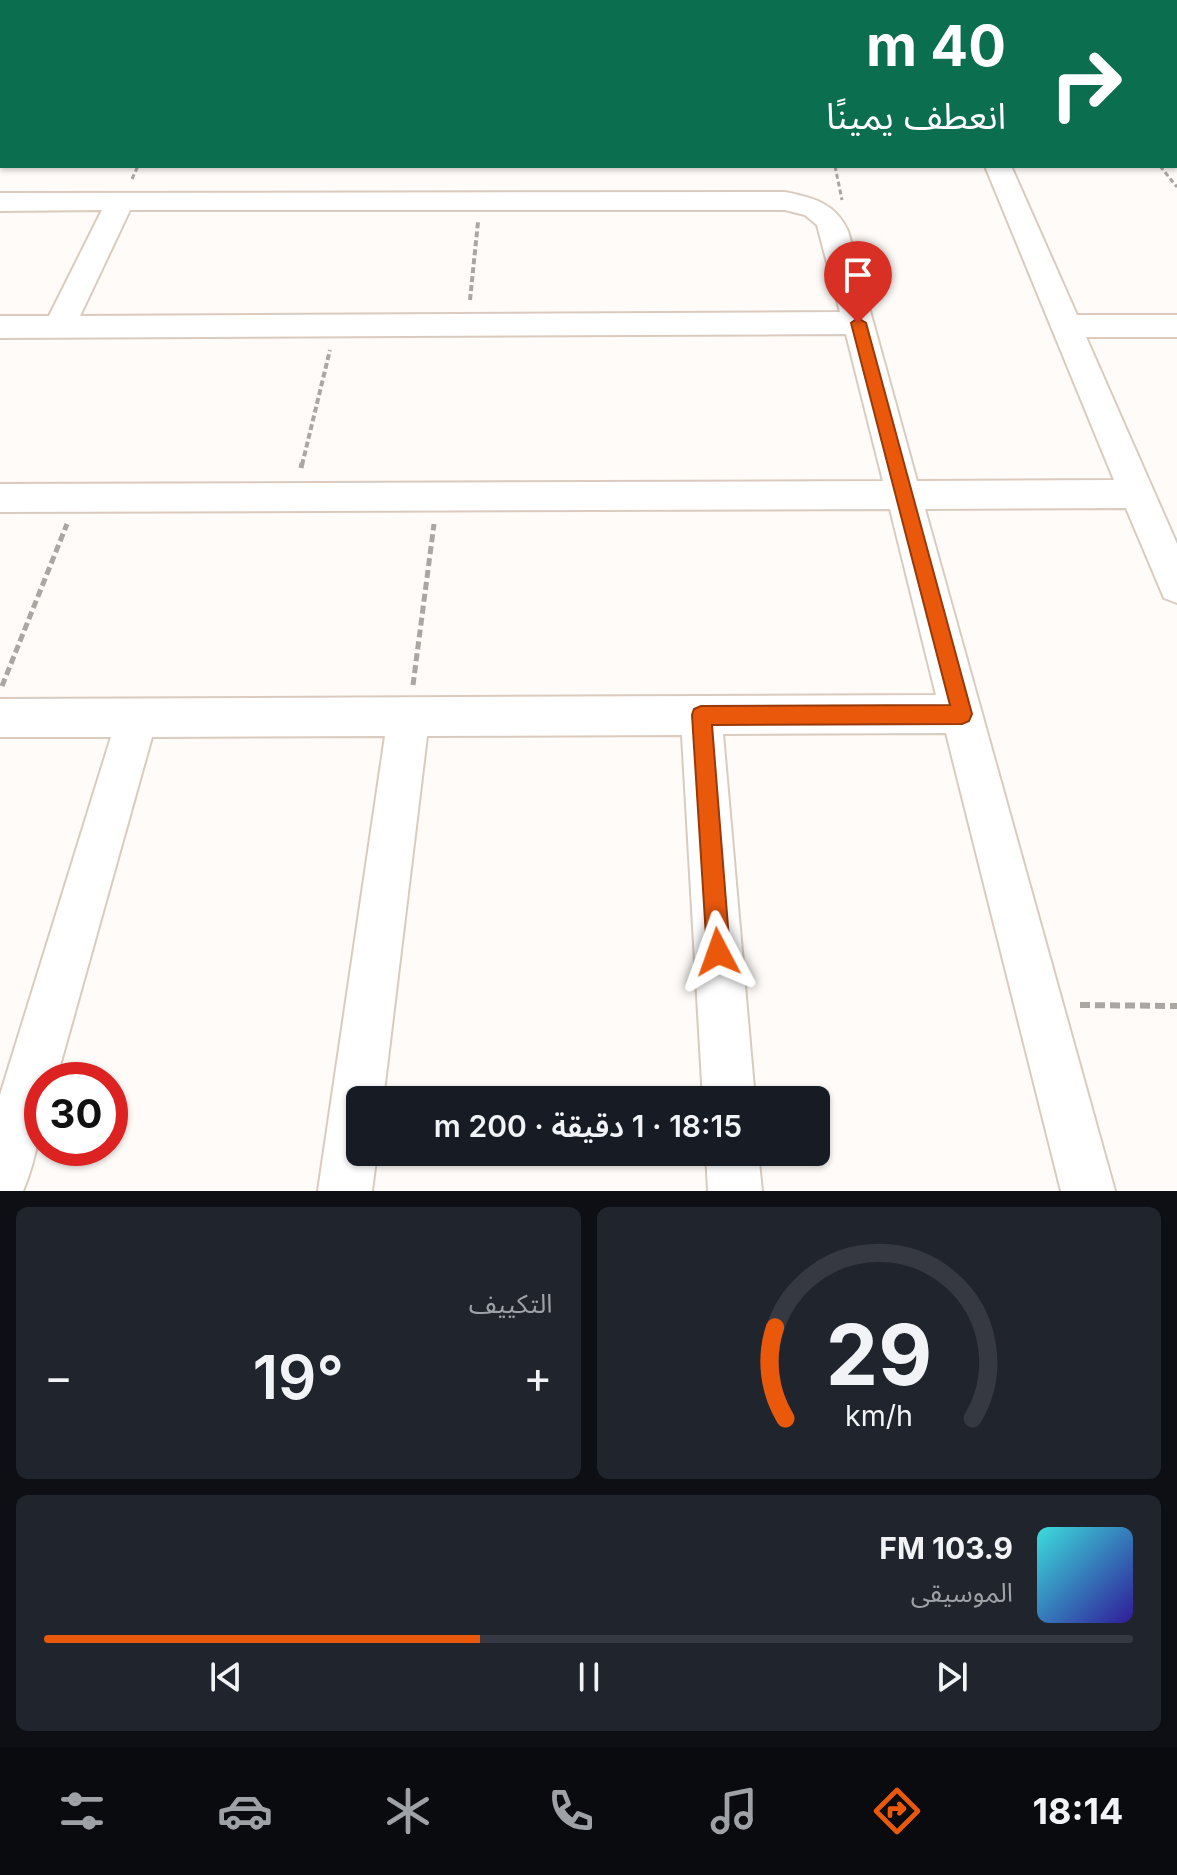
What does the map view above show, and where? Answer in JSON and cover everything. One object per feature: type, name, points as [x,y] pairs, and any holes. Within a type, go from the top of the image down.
[{"type":"street","points":[[999,168],[1177,587]]},
{"type":"street","points":[[0,202],[785,201],[806,204],[823,212],[830,221],[858,323],[1088,1191]]},
{"type":"street","points":[[59,327],[120,202]]},
{"type":"street","points":[[0,327],[858,323]]},
{"type":"street","points":[[1068,326],[1177,326]]},
{"type":"street","points":[[0,498],[1138,494]]},
{"type":"street","points":[[0,718],[962,714]]},
{"type":"street","points":[[701,715],[728,1086]]},
{"type":"street","points":[[345,1191],[409,716]]},
{"type":"street","points":[[0,1182],[137,718]]},
{"type":"street","points":[[733,1166],[735,1191]]},
{"type":"path","points":[[1162,168],[1177,187]]},
{"type":"path","points":[[468,325],[480,201]]},
{"type":"path","points":[[294,497],[336,326]]},
{"type":"path","points":[[409,716],[438,496]]},
{"type":"path","points":[[0,689],[78,498]]},
{"type":"path","points":[[1039,1005],[1177,1006]]},
{"type":"route","points":[[718,952],[701,715],[962,714],[858,323]]}]
